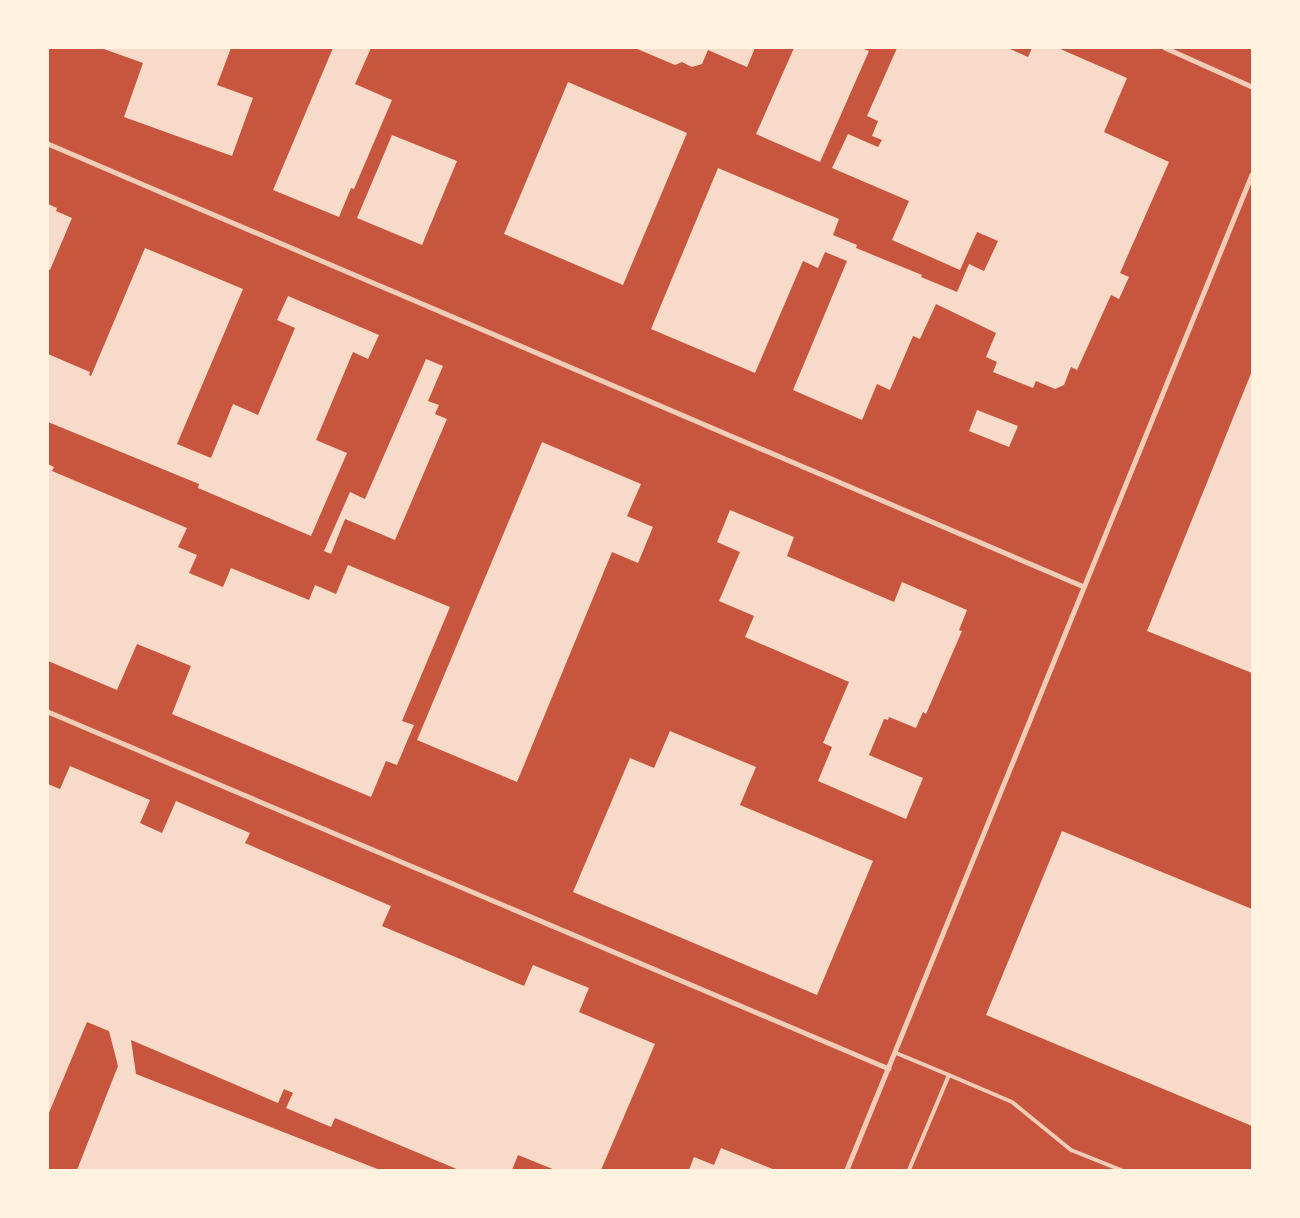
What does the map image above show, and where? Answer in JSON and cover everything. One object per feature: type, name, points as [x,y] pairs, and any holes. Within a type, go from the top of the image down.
[{"type":"street","points":[[1165,48],[1252,87]]},
{"type":"street","points":[[48,144],[1084,587]]},
{"type":"street","points":[[847,1170],[1252,176]]},
{"type":"street","points":[[48,712],[889,1069]]},
{"type":"lane","points":[[896,1053],[1012,1102],[1071,1150],[1121,1170]]},
{"type":"lane","points":[[909,1170],[949,1075]]},
{"type":"building","points":[[101,48],[231,48],[217,85],[253,98],[232,156],[124,117],[143,63]]},
{"type":"building","points":[[333,48],[371,48],[355,84],[392,100],[354,189],[351,188],[339,217],[273,190]]},
{"type":"building","points":[[635,48],[755,48],[747,67],[708,50],[702,64],[692,67],[682,62],[675,65]]},
{"type":"building","points":[[794,48],[861,48],[869,51],[820,162],[756,134]]},
{"type":"building","points":[[897,48],[1008,48],[1028,57],[1032,48],[1058,48],[1127,78],[1104,132],[1169,162],[1120,273],[1129,277],[1119,299],[1111,295],[1077,370],[1071,367],[1064,385],[1055,389],[1036,381],[1033,388],[993,372],[997,362],[986,357],[996,333],[936,304],[920,339],[913,336],[890,390],[877,384],[862,420],[793,390],[847,261],[825,252],[818,268],[803,261],[755,373],[651,329],[718,168],[839,219],[833,235],[857,245],[856,248],[922,275],[921,277],[957,292],[969,264],[984,271],[998,241],[977,232],[960,270],[892,240],[909,201],[832,168],[848,134],[878,147],[882,140],[872,136],[878,121],[867,116]]},
{"type":"building","points":[[568,82],[687,133],[623,285],[504,234]]},
{"type":"building","points":[[392,135],[457,161],[422,245],[357,218]]},
{"type":"building","points":[[48,204],[57,208],[56,211],[72,218],[50,270],[48,269]]},
{"type":"building","points":[[145,248],[243,289],[177,444],[211,458],[233,404],[258,415],[295,328],[277,320],[288,296],[379,335],[368,359],[353,352],[316,440],[347,453],[311,536],[198,488],[199,484],[48,422],[48,354],[90,372],[89,375],[91,376]]},
{"type":"building","points":[[426,359],[443,366],[428,401],[439,405],[435,414],[447,419],[395,540],[345,519],[331,554],[324,551],[350,492],[365,499]]},
{"type":"building","points":[[1252,371],[1252,673],[1147,631]]},
{"type":"building","points":[[977,410],[1018,426],[1009,447],[969,431]]},
{"type":"building","points":[[542,442],[641,484],[627,516],[653,527],[638,563],[612,552],[517,782],[417,740]]},
{"type":"building","points":[[48,464],[54,467],[52,471],[187,528],[178,547],[197,555],[189,573],[223,587],[231,568],[309,600],[315,585],[336,594],[348,565],[450,607],[402,721],[414,725],[397,765],[386,761],[371,797],[172,714],[191,666],[137,644],[117,690],[48,661]]},
{"type":"building","points":[[730,510],[794,537],[787,556],[894,602],[902,582],[967,610],[959,630],[962,631],[926,714],[923,712],[916,728],[889,717],[888,720],[884,719],[869,755],[923,778],[906,819],[818,781],[832,747],[823,743],[849,682],[745,637],[754,616],[719,601],[740,552],[717,542]]},
{"type":"building","points":[[670,731],[756,767],[740,805],[873,861],[817,995],[573,892],[630,758],[654,768]]},
{"type":"building","points":[[70,766],[150,800],[140,823],[162,833],[176,801],[250,833],[245,843],[391,906],[382,926],[524,986],[533,965],[589,988],[579,1012],[655,1044],[601,1170],[555,1170],[518,1155],[512,1170],[459,1170],[335,1118],[331,1127],[286,1108],[293,1093],[284,1089],[278,1103],[131,1040],[136,1074],[380,1170],[77,1170],[118,1066],[109,1031],[87,1022],[48,1115],[48,784],[60,789]]},
{"type":"building","points":[[1062,831],[1252,909],[1252,1126],[986,1015]]},
{"type":"building","points":[[721,1148],[775,1170],[689,1170],[694,1157],[714,1165]]}]
